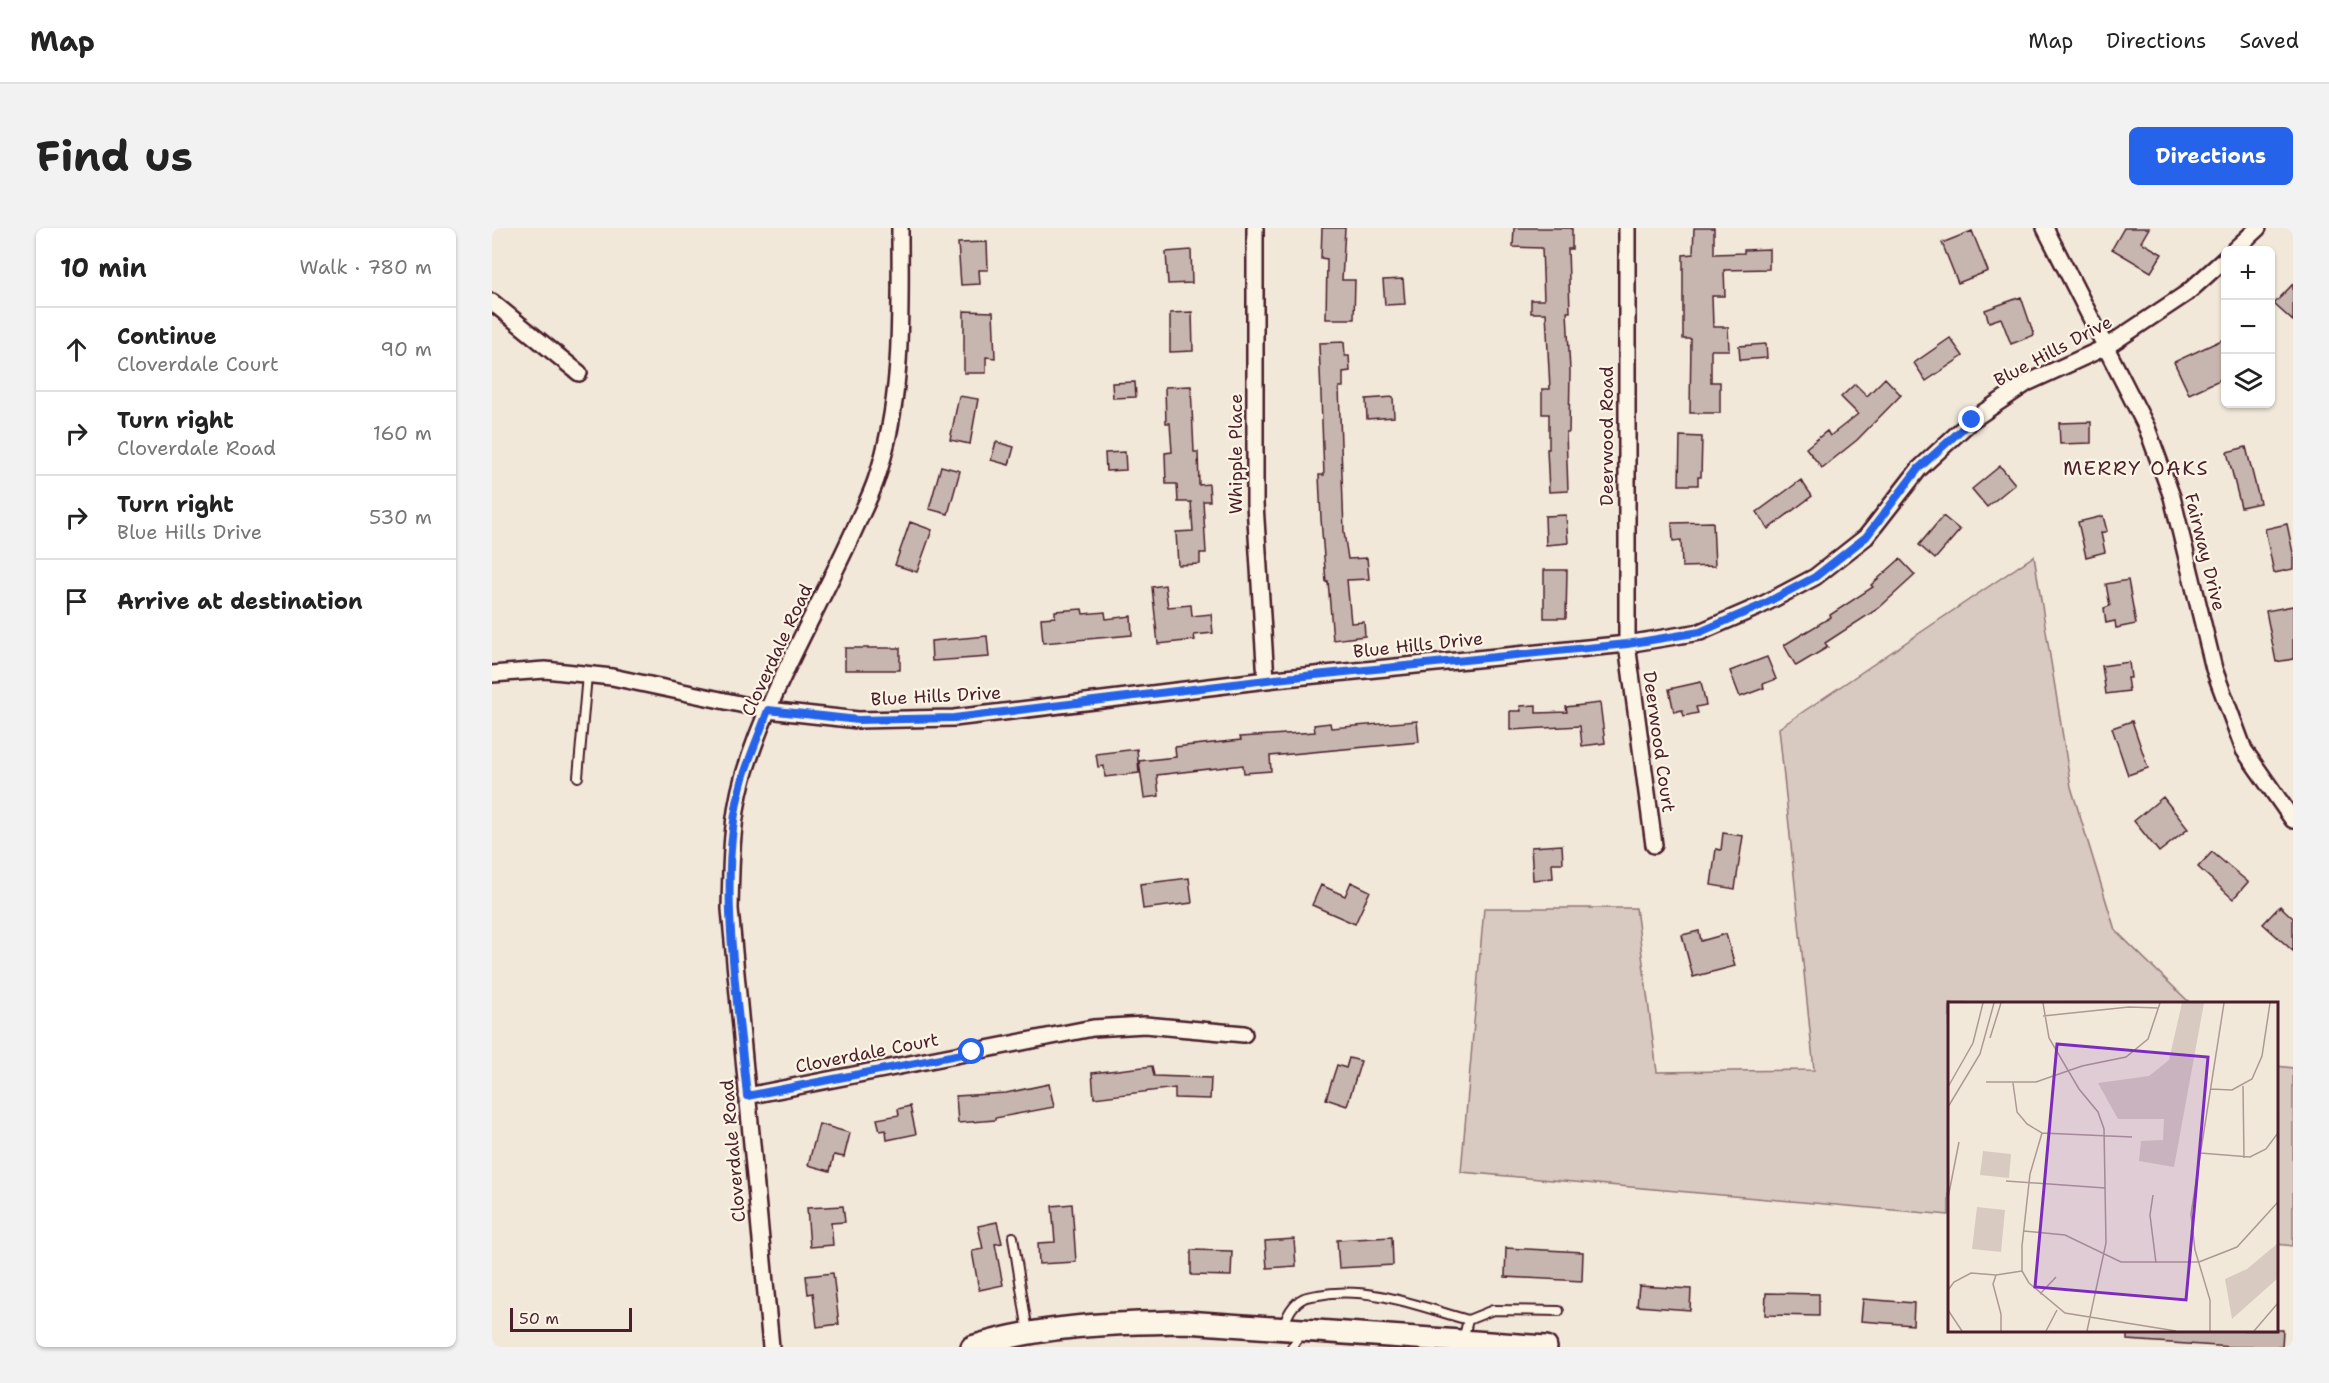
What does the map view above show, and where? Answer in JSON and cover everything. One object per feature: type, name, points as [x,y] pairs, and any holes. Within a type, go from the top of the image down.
[{"type":"main road","points":[[972,1347],[1064,1327],[1186,1322],[1293,1336],[1546,1347]]},
{"type":"street","name":"Cloverdale Road","points":[[771,1347],[730,909],[731,845],[743,779],[768,710],[839,565],[876,479],[893,411],[900,355],[900,228]]},
{"type":"street","name":"Whipple Place","points":[[1255,228],[1255,504],[1266,680]]},
{"type":"street","name":"Deerwood Road","points":[[1627,228],[1627,644]]},
{"type":"street","name":"Fairway Drive","points":[[2045,228],[2147,428],[2172,497],[2214,669],[2244,750],[2293,820]]},
{"type":"street","points":[[2239,246],[2259,228]]},
{"type":"street","name":"Blue Hills Drive","points":[[492,674],[545,670],[612,677],[768,710],[858,720],[954,718],[1266,680],[1627,644],[1700,632],[1760,606],[1815,577],[1866,537],[1918,469],[1972,420],[2027,384],[2106,347],[2187,293],[2221,262]]},
{"type":"street","points":[[492,302],[579,373]]},
{"type":"street","name":"Deerwood Court","points":[[1627,644],[1654,845]]},
{"type":"street","name":"Cloverdale Court","points":[[747,1096],[1093,1028],[1145,1026],[1244,1034]]},
{"type":"lane","points":[[578,777],[587,675]]},
{"type":"lane","points":[[1013,1237],[1028,1334]]},
{"type":"lane","points":[[1293,1336],[1287,1314],[1304,1298],[1328,1293],[1365,1294],[1422,1305],[1468,1320],[1493,1310],[1559,1311]]},
{"type":"lane","points":[[1463,1342],[1468,1320]]},
{"type":"shaded area","points":[[2034,556],[2071,787],[2115,930],[2189,1002],[1948,1002],[1948,1215],[1461,1172],[1484,908],[1636,908],[1657,1072],[1814,1070],[1779,728]]},
{"type":"shaded area","points":[[2278,1066],[2293,1068],[2293,1246],[2278,1244]]},
{"type":"building","points":[[1322,228],[1345,228],[1342,280],[1355,280],[1354,319],[1326,319],[1327,259],[1321,258]]},
{"type":"building","points":[[1514,228],[1572,228],[1572,249],[1568,249],[1570,312],[1567,312],[1570,371],[1569,432],[1566,432],[1568,491],[1549,492],[1547,449],[1549,449],[1549,414],[1542,414],[1542,389],[1550,389],[1546,313],[1531,313],[1531,300],[1544,300],[1542,248],[1513,247]]},
{"type":"building","points":[[1694,228],[1714,228],[1714,254],[1769,249],[1769,269],[1724,270],[1725,296],[1712,296],[1713,327],[1728,327],[1729,350],[1711,350],[1711,382],[1720,382],[1720,413],[1690,413],[1691,339],[1683,339],[1683,255],[1693,254]]},
{"type":"building","points":[[2124,228],[2149,228],[2141,242],[2162,254],[2151,272],[2112,249]]},
{"type":"building","points":[[1972,231],[1988,271],[1958,283],[1942,243]]},
{"type":"building","points":[[987,242],[988,270],[979,270],[980,284],[961,285],[958,243]]},
{"type":"building","points":[[1191,250],[1192,283],[1168,284],[1166,252]]},
{"type":"building","points":[[1403,279],[1405,304],[1385,305],[1383,280]]},
{"type":"building","points":[[2293,284],[2293,321],[2275,303]]},
{"type":"building","points":[[2021,297],[2034,335],[2011,344],[2001,318],[1989,322],[1985,310]]},
{"type":"building","points":[[964,311],[993,312],[995,358],[986,357],[986,373],[964,373]]},
{"type":"building","points":[[1192,312],[1193,351],[1170,352],[1170,313]]},
{"type":"building","points":[[1950,338],[1963,356],[1926,381],[1914,363]]},
{"type":"building","points":[[2221,340],[2221,379],[2189,394],[2174,362]]},
{"type":"building","points":[[1344,342],[1345,356],[1349,356],[1350,371],[1343,372],[1343,387],[1339,387],[1344,532],[1348,559],[1367,558],[1369,579],[1347,580],[1351,623],[1364,622],[1365,636],[1333,640],[1321,519],[1319,475],[1324,475],[1319,343]]},
{"type":"building","points":[[1766,344],[1767,358],[1740,360],[1739,346]]},
{"type":"building","points":[[1885,378],[1901,395],[1857,440],[1822,468],[1806,448],[1827,431],[1830,436],[1858,414],[1841,397],[1855,384],[1867,396]]},
{"type":"building","points":[[1135,382],[1136,397],[1113,398],[1112,383]]},
{"type":"building","points":[[1191,386],[1194,452],[1198,452],[1199,485],[1209,484],[1210,501],[1203,501],[1206,553],[1200,553],[1200,564],[1178,565],[1176,532],[1193,531],[1191,502],[1178,502],[1177,484],[1166,484],[1165,453],[1172,452],[1170,423],[1166,423],[1165,387]]},
{"type":"building","points":[[959,396],[978,399],[970,444],[950,440]]},
{"type":"building","points":[[1393,397],[1394,417],[1367,419],[1366,399]]},
{"type":"building","points":[[2091,422],[2091,443],[2060,444],[2059,423]]},
{"type":"building","points":[[1680,436],[1702,437],[1701,477],[1698,477],[1698,485],[1679,485]]},
{"type":"building","points":[[996,442],[1014,447],[1009,465],[991,460]]},
{"type":"building","points":[[2246,447],[2260,503],[2241,507],[2227,452]]},
{"type":"building","points":[[1125,452],[1126,470],[1106,471],[1105,453]]},
{"type":"building","points":[[941,466],[960,471],[948,514],[929,509]]},
{"type":"building","points":[[2000,466],[2015,484],[1987,507],[1972,489]]},
{"type":"building","points":[[1801,480],[1812,496],[1768,529],[1757,512]]},
{"type":"building","points":[[1566,515],[1568,543],[1546,545],[1545,516]]},
{"type":"building","points":[[1943,516],[1960,530],[1935,559],[1919,545]]},
{"type":"building","points":[[2103,516],[2107,531],[2101,533],[2105,552],[2086,557],[2078,522]]},
{"type":"building","points":[[910,522],[932,530],[917,572],[895,565]]},
{"type":"building","points":[[1713,522],[1715,566],[1682,567],[1681,540],[1673,541],[1672,523]]},
{"type":"building","points":[[2287,524],[2293,553],[2293,569],[2274,573],[2265,529]]},
{"type":"building","points":[[1900,559],[1915,575],[1879,608],[1825,643],[1828,647],[1796,666],[1784,645],[1831,617],[1830,615],[1873,587],[1871,585]]},
{"type":"building","points":[[1544,570],[1567,570],[1566,618],[1544,618]]},
{"type":"building","points":[[2128,580],[2136,624],[2116,628],[2115,621],[2106,623],[2104,608],[2110,606],[2106,584]]},
{"type":"building","points":[[1165,585],[1168,607],[1191,605],[1192,616],[1211,614],[1213,633],[1194,635],[1195,640],[1158,644],[1152,587]]},
{"type":"building","points":[[2293,606],[2293,659],[2276,662],[2266,611]]},
{"type":"building","points":[[1082,609],[1083,614],[1105,612],[1106,619],[1131,616],[1132,635],[1043,643],[1041,618],[1055,617],[1055,611]]},
{"type":"building","points":[[987,636],[989,657],[932,661],[931,641]]},
{"type":"building","points":[[845,648],[900,648],[900,670],[845,670]]},
{"type":"building","points":[[1767,657],[1776,679],[1763,684],[1764,688],[1740,697],[1730,671]]},
{"type":"building","points":[[2129,662],[2131,678],[2127,678],[2129,691],[2106,694],[2102,666]]},
{"type":"building","points":[[1701,682],[1706,705],[1696,707],[1698,713],[1684,716],[1682,710],[1674,712],[1669,689]]},
{"type":"building","points":[[1600,703],[1605,743],[1582,746],[1580,726],[1510,730],[1510,711],[1521,711],[1520,706],[1536,705],[1536,713],[1567,712],[1566,707]]},
{"type":"building","points":[[1417,721],[1419,742],[1270,756],[1271,771],[1244,773],[1243,765],[1157,775],[1159,796],[1144,798],[1139,761],[1176,757],[1175,747],[1241,740],[1240,737],[1315,732],[1314,725],[1330,723],[1331,728]]},
{"type":"building","points":[[2132,721],[2148,768],[2128,775],[2112,728]]},
{"type":"building","points":[[1137,749],[1139,773],[1105,777],[1104,766],[1098,767],[1096,754]]},
{"type":"building","points":[[2163,797],[2188,829],[2159,852],[2134,821]]},
{"type":"building","points":[[1723,833],[1743,836],[1735,889],[1711,885],[1716,849],[1721,850]]},
{"type":"building","points":[[1562,845],[1563,863],[1552,863],[1553,878],[1533,880],[1531,847]]},
{"type":"building","points":[[2212,852],[2248,882],[2233,899],[2198,867]]},
{"type":"building","points":[[1189,878],[1192,903],[1143,909],[1140,884]]},
{"type":"building","points":[[1351,882],[1370,891],[1355,924],[1312,905],[1321,885],[1345,896]]},
{"type":"building","points":[[2280,906],[2293,918],[2293,951],[2263,924]]},
{"type":"building","points":[[1699,931],[1701,941],[1726,934],[1735,966],[1693,977],[1682,935]]},
{"type":"building","points":[[1349,1058],[1361,1061],[1347,1106],[1326,1099],[1337,1065],[1346,1068]]},
{"type":"building","points":[[1152,1066],[1154,1076],[1211,1078],[1210,1099],[1175,1098],[1175,1088],[1094,1098],[1092,1073]]},
{"type":"building","points":[[1049,1084],[1054,1107],[995,1118],[995,1120],[958,1123],[956,1096],[1006,1093]]},
{"type":"building","points":[[910,1106],[916,1134],[887,1140],[886,1130],[880,1131],[877,1119],[899,1115],[898,1109]]},
{"type":"building","points":[[819,1124],[850,1133],[844,1157],[834,1155],[830,1171],[808,1165]]},
{"type":"building","points":[[1072,1204],[1076,1262],[1039,1264],[1038,1243],[1055,1242],[1052,1206]]},
{"type":"building","points":[[843,1206],[845,1222],[831,1223],[833,1245],[810,1247],[807,1208]]},
{"type":"building","points":[[997,1222],[1002,1243],[995,1244],[1003,1285],[979,1290],[972,1251],[983,1249],[978,1226]]},
{"type":"building","points":[[1392,1237],[1393,1265],[1339,1268],[1337,1240]]},
{"type":"building","points":[[1294,1239],[1296,1266],[1267,1268],[1265,1241]]},
{"type":"building","points":[[1506,1248],[1583,1252],[1582,1281],[1505,1277]]},
{"type":"building","points":[[1191,1250],[1232,1251],[1231,1276],[1191,1275]]},
{"type":"building","points":[[833,1273],[839,1324],[817,1327],[813,1293],[808,1294],[806,1276]]},
{"type":"building","points":[[1639,1286],[1691,1289],[1690,1310],[1637,1306]]},
{"type":"building","points":[[1766,1293],[1819,1294],[1819,1316],[1765,1315]]},
{"type":"building","points":[[1863,1299],[1914,1303],[1913,1325],[1861,1321]]},
{"type":"building","points":[[2278,1330],[2283,1330],[2282,1347],[2232,1347],[2127,1340],[2127,1332],[2278,1332]]},
{"type":"district","name":"MERRY OAKS","points":[[2136,468]]},
{"type":"route","points":[[972,1052],[747,1096],[730,909],[731,845],[743,779],[768,710],[858,720],[954,718],[1275,679],[1627,644],[1700,632],[1760,606],[1815,577],[1866,537],[1918,469],[1972,420]]}]
